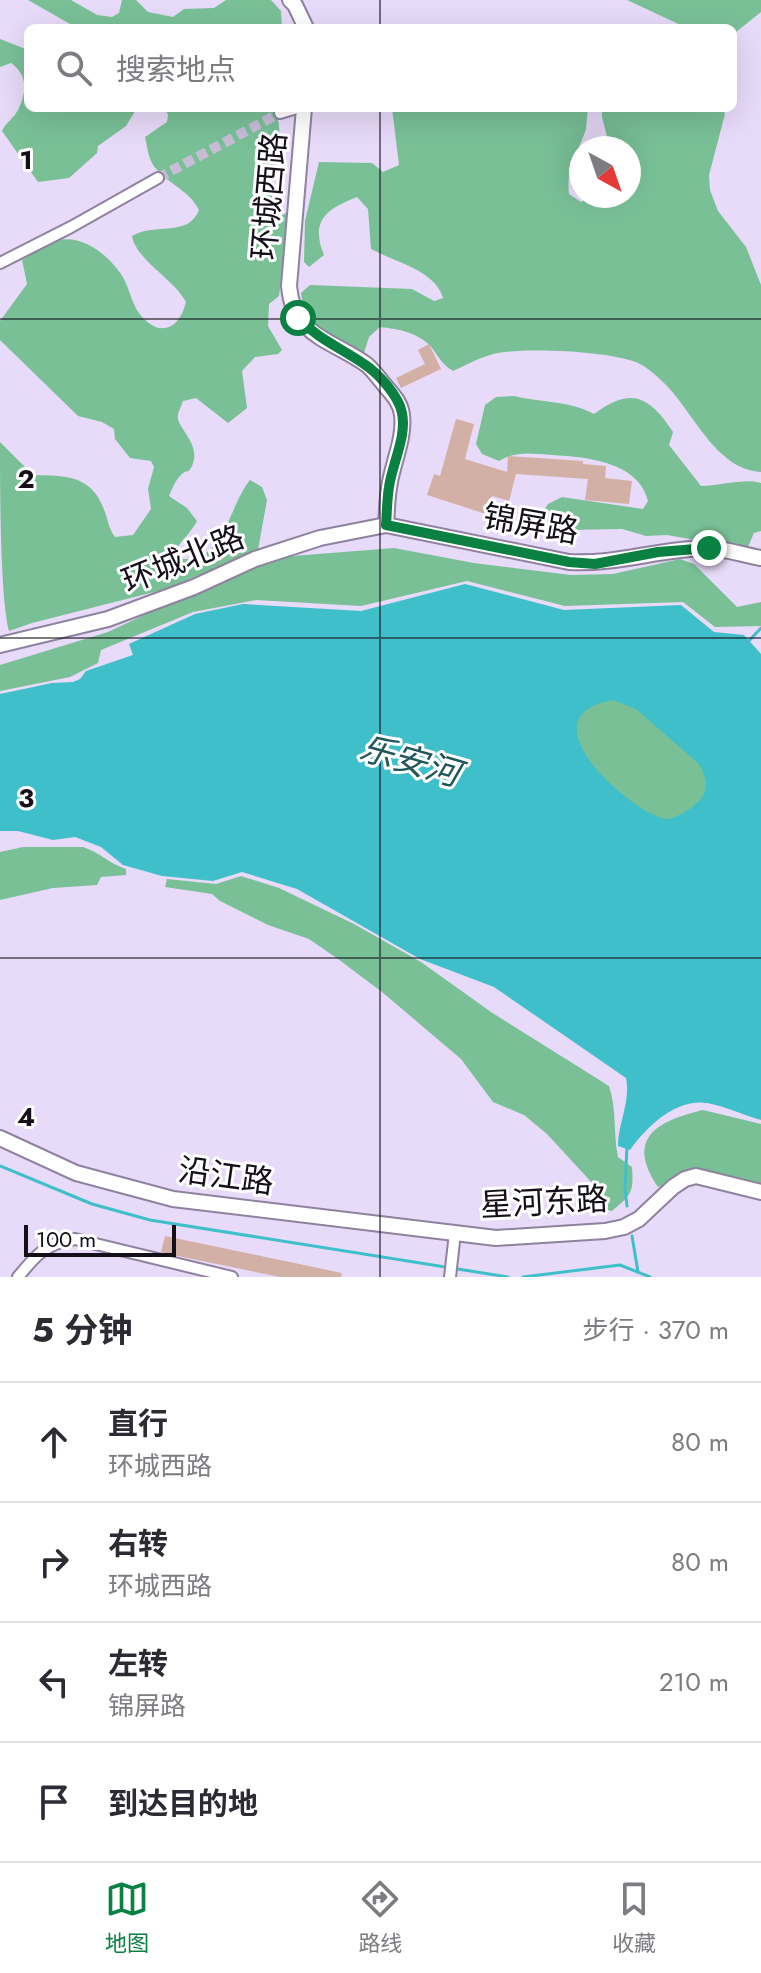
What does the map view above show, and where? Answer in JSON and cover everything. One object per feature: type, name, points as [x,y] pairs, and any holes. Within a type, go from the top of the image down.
[{"type":"street","points":[[290,0],[304,24]]},
{"type":"street","name":"环城西路","points":[[304,112],[290,301],[298,318],[310,331],[367,365],[397,400],[402,414],[401,435],[389,486],[386,525]]},
{"type":"street","points":[[0,263],[158,178]]},
{"type":"street","name":"锦屏路","points":[[386,525],[569,562],[595,564],[658,552],[709,548],[761,558]]},
{"type":"street","name":"环城北路","points":[[0,645],[108,619],[194,587],[255,559],[320,538],[386,525]]},
{"type":"street","name":"沿江路","points":[[0,1138],[76,1173],[173,1199],[455,1233]]},
{"type":"street","name":"星河东路","points":[[455,1233],[496,1238],[624,1227],[639,1219],[673,1187],[696,1176],[761,1192]]},
{"type":"street","points":[[450,1277],[455,1233]]},
{"type":"street","points":[[18,1277],[37,1254],[56,1242],[75,1239],[232,1277]]},
{"type":"shaded area","points":[[28,0],[71,0],[97,15],[112,17],[119,13],[122,0],[136,0],[148,12],[173,17],[184,9],[214,8],[226,0],[271,0],[281,11],[282,24],[70,24]]},
{"type":"shaded area","points":[[627,0],[761,0],[761,12],[737,31],[737,24],[678,24]]},
{"type":"shaded area","points":[[0,39],[24,48],[24,84],[21,73],[11,63],[0,67]]},
{"type":"shaded area","points":[[24,84],[24,112],[135,112],[126,126],[98,146],[97,153],[69,178],[38,182],[2,131],[18,110]]},
{"type":"shaded area","points":[[167,112],[276,112],[279,122],[272,185],[273,208],[277,218],[286,213],[290,216],[279,296],[269,304],[268,326],[282,350],[278,354],[255,357],[242,371],[247,408],[228,423],[196,398],[183,401],[178,419],[192,446],[194,459],[189,471],[178,479],[169,496],[187,508],[197,521],[175,552],[181,559],[193,559],[209,551],[217,542],[250,480],[262,487],[267,500],[258,550],[166,589],[9,631],[2,568],[0,442],[33,475],[74,479],[91,488],[103,507],[115,537],[133,535],[151,509],[148,489],[154,467],[151,461],[130,458],[115,439],[114,429],[102,422],[78,416],[0,340],[0,321],[27,284],[22,260],[46,244],[64,239],[83,242],[108,259],[121,274],[136,309],[153,326],[167,328],[178,319],[186,302],[140,253],[132,236],[187,224],[199,210],[189,196],[157,170],[150,157],[145,137],[167,122]]},
{"type":"shaded area","points":[[392,112],[588,112],[583,136],[569,136],[569,208],[641,208],[641,136],[607,136],[602,112],[724,112],[709,175],[710,190],[718,211],[746,247],[761,285],[761,472],[745,469],[731,461],[706,437],[664,383],[643,366],[628,360],[568,352],[506,352],[453,371],[427,343],[402,331],[380,327],[369,337],[364,353],[342,346],[323,333],[303,304],[301,293],[310,285],[412,289],[434,301],[443,298],[432,280],[371,249],[368,209],[357,197],[337,206],[324,218],[319,233],[324,255],[309,267],[304,262],[305,221],[319,162],[372,163],[383,172],[399,165]]},
{"type":"shaded area","points":[[514,396],[565,404],[594,414],[618,400],[638,399],[647,403],[673,432],[669,445],[701,486],[748,481],[761,483],[761,531],[754,533],[747,549],[667,535],[646,536],[622,529],[566,530],[550,537],[543,530],[540,517],[548,504],[562,497],[643,509],[648,501],[643,488],[634,478],[623,470],[596,460],[519,454],[499,461],[482,454],[476,444],[485,405],[496,397]]},
{"type":"shaded area","points":[[394,548],[474,563],[571,575],[613,574],[680,559],[694,564],[737,607],[761,602],[761,626],[715,627],[683,602],[565,606],[467,581],[361,606],[256,600],[193,612],[101,650],[98,663],[70,677],[0,691],[0,665],[108,632],[280,557]]},
{"type":"shaded area","points":[[561,625],[761,662],[761,878],[670,838],[572,753]]},
{"type":"shaded area","points":[[23,847],[83,847],[126,869],[126,875],[101,877],[97,885],[53,888],[0,900],[0,852]]},
{"type":"shaded area","points":[[241,876],[279,888],[354,924],[421,962],[491,1012],[609,1086],[618,1157],[632,1167],[632,1188],[627,1197],[612,1211],[602,1209],[593,1184],[547,1134],[524,1115],[493,1102],[461,1059],[382,992],[309,939],[268,925],[212,894],[165,887],[167,879],[216,884]]},
{"type":"shaded area","points":[[703,1110],[761,1124],[761,1189],[709,1174],[658,1187],[645,1156],[651,1134],[672,1120]]},
{"type":"water","name":"乐安河","points":[[465,584],[564,610],[681,605],[714,632],[744,635],[761,654],[761,1120],[714,1104],[684,1105],[663,1116],[644,1132],[630,1150],[618,1146],[627,1095],[626,1078],[494,987],[420,959],[297,889],[242,872],[213,881],[162,876],[123,865],[101,847],[75,837],[53,840],[18,831],[0,831],[0,694],[52,683],[73,682],[86,671],[133,655],[129,644],[195,614],[243,604],[361,611]],"holes":[[[613,700],[636,709],[699,764],[703,773],[706,786],[701,799],[673,818],[655,816],[614,788],[581,746],[577,726],[586,710]]]},
{"type":"building","points":[[429,344],[441,369],[401,388],[396,378],[425,364],[418,350]]},
{"type":"building","points":[[456,419],[474,424],[465,459],[507,472],[508,456],[583,461],[583,464],[606,466],[605,478],[632,481],[629,504],[585,500],[588,479],[516,474],[509,501],[492,496],[486,514],[427,495],[434,474],[440,476]]},
{"type":"building","points":[[165,1236],[342,1273],[341,1277],[280,1277],[173,1255],[161,1252]]},
{"type":"waterway","points":[[747,643],[761,628]]},
{"type":"waterway","points":[[627,1146],[627,1206]]},
{"type":"waterway","points":[[0,1166],[92,1204],[150,1220],[508,1277]]},
{"type":"waterway","points":[[632,1236],[638,1272]]},
{"type":"waterway","points":[[523,1277],[620,1265],[650,1277]]},
{"type":"tunnel","points":[[158,178],[280,113]]},
{"type":"route","points":[[298,318],[331,346],[367,365],[397,400],[402,414],[401,435],[389,486],[386,525],[569,562],[595,564],[658,552],[709,548]]}]
